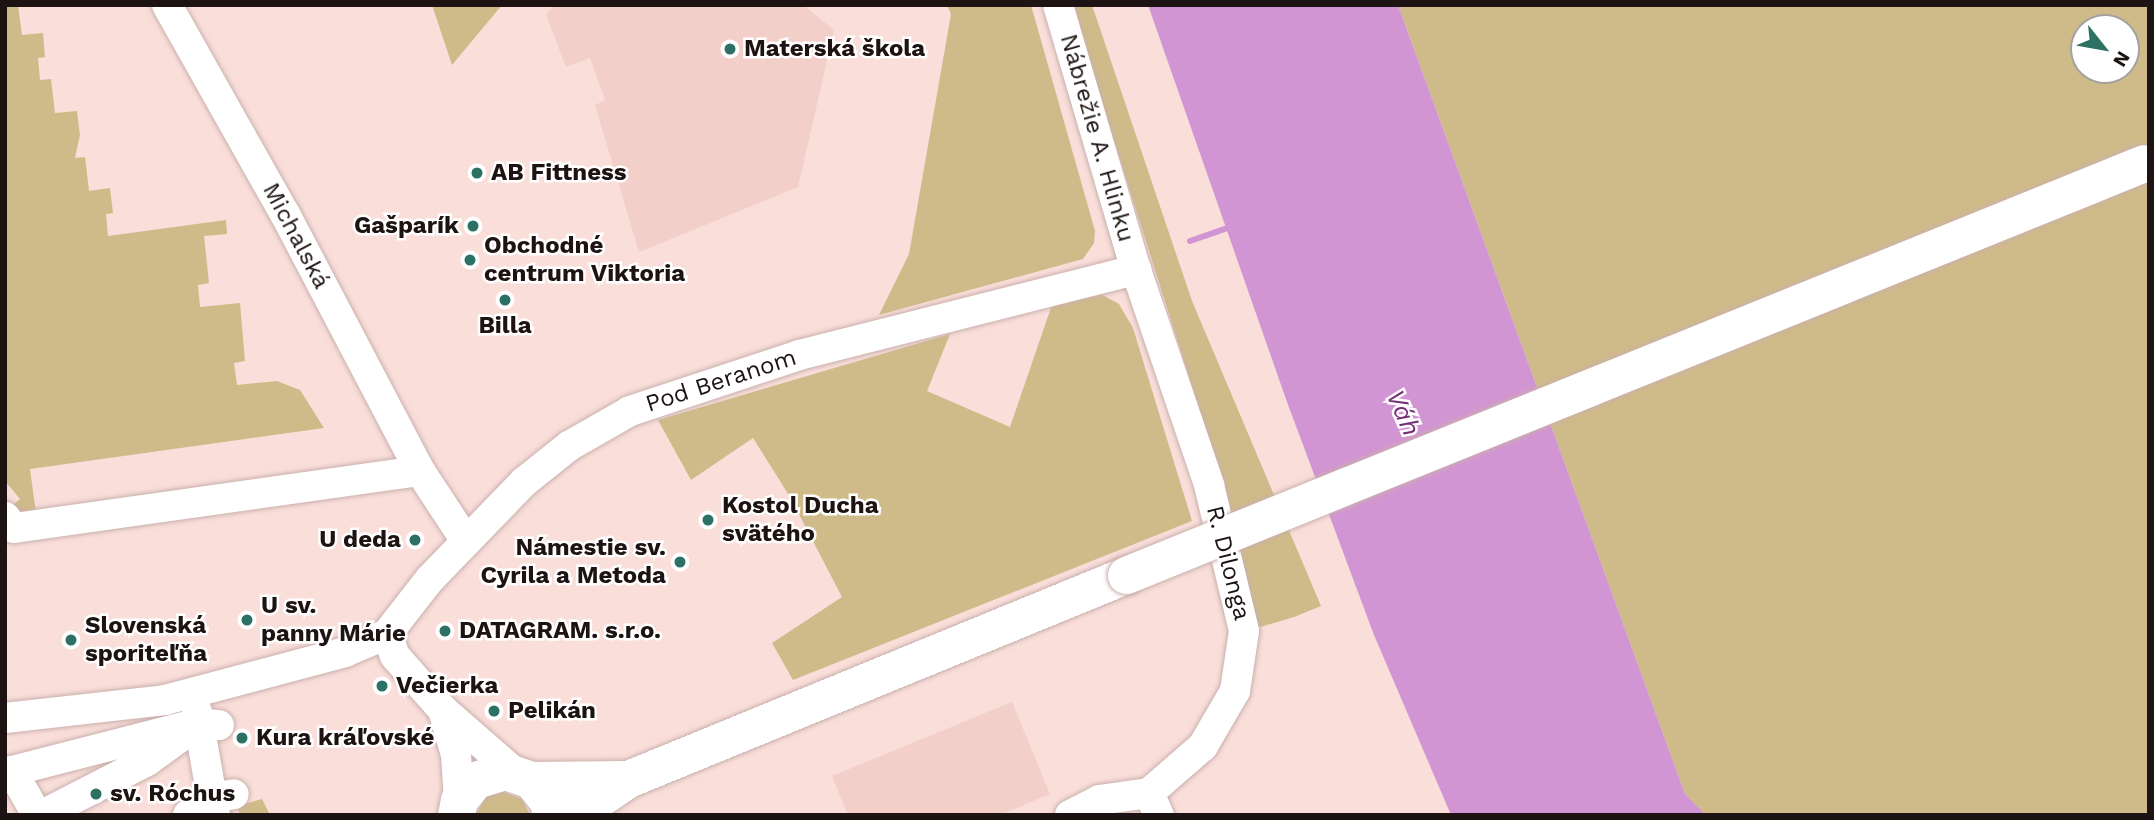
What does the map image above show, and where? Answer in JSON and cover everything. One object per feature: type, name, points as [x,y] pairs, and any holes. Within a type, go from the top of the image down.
[{"type":"main road","points":[[575,815],[628,779],[2146,162]]},
{"type":"main road","points":[[458,807],[466,789],[487,774],[628,779]]},
{"type":"main road","points":[[522,776],[548,801],[551,815]]},
{"type":"street","name":"Michalská","points":[[167,5],[285,214],[419,471],[466,541]]},
{"type":"street","name":"Nábrežie A. Hlinku","points":[[1058,5],[1136,270],[1209,485]]},
{"type":"street","name":"Pod Beranom","points":[[387,635],[466,541],[519,486],[569,446],[663,397],[799,355],[1136,270]]},
{"type":"street","points":[[10,522],[419,471]]},
{"type":"street","name":"R. Dilonga","points":[[1154,804],[1203,746],[1235,691],[1244,631],[1209,485]]},
{"type":"street","points":[[5,718],[165,700],[345,652],[387,635],[396,656],[443,710],[522,776]]},
{"type":"street","points":[[443,710],[456,755],[458,807]]},
{"type":"street","points":[[42,815],[137,751],[205,720],[212,805]]},
{"type":"street","points":[[37,815],[9,772],[137,751]]},
{"type":"street","points":[[1070,815],[1099,800],[1154,804]]},
{"type":"shaded area","points":[[5,5],[18,5],[22,35],[43,33],[45,57],[38,58],[40,80],[51,79],[55,113],[77,111],[80,135],[75,158],[85,157],[89,191],[110,188],[113,213],[106,214],[108,236],[226,220],[227,234],[204,236],[209,283],[198,285],[200,307],[240,303],[245,361],[234,363],[237,385],[277,381],[300,390],[324,428],[30,469],[36,513],[14,516],[8,509],[20,499],[5,481]]},
{"type":"shaded area","points":[[432,5],[502,5],[452,65]]},
{"type":"shaded area","points":[[554,5],[803,5],[834,30],[798,187],[639,252],[595,105],[605,100],[590,58],[566,67],[546,15]]},
{"type":"shaded area","points":[[947,5],[1031,5],[1095,231],[1094,243],[1083,259],[879,315],[909,254],[951,14]]},
{"type":"shaded area","points":[[1071,5],[1092,5],[1192,301],[1321,606],[1294,617],[1257,628],[1224,487]]},
{"type":"shaded area","points":[[1398,5],[2149,5],[2149,815],[1706,815],[1685,794]]},
{"type":"shaded area","points":[[1097,292],[1119,304],[1133,328],[1192,521],[793,680],[772,643],[842,597],[790,497],[753,438],[691,480],[658,420],[950,334],[927,391],[1010,427],[1054,299]]},
{"type":"shaded area","points":[[1012,702],[1050,794],[1000,815],[848,815],[832,776]]},
{"type":"shaded area","points":[[501,791],[522,799],[530,815],[476,815],[486,796]]},
{"type":"shaded area","points":[[262,799],[270,815],[240,815],[237,806]]},
{"type":"water","name":"Váh","points":[[1148,5],[1398,5],[1685,794],[1706,815],[1451,815],[1374,635],[1287,402]]},
{"type":"waterway","points":[[1190,241],[1225,229]]},
{"type":"place","name":"Materská škola","points":[[730,49]]},
{"type":"place","name":"AB Fittness","points":[[477,173]]},
{"type":"place","name":"Gašparík","points":[[473,226]]},
{"type":"place","name":"Obchodné centrum Viktoria","points":[[470,260]]},
{"type":"place","name":"Billa","points":[[505,300]]},
{"type":"place","name":"Kostol Ducha svätého","points":[[708,520]]},
{"type":"place","name":"U deda","points":[[415,540]]},
{"type":"place","name":"Námestie sv. Cyrila a Metoda","points":[[680,562]]},
{"type":"place","name":"U sv. panny Márie","points":[[247,620]]},
{"type":"place","name":"DATAGRAM. s.r.o.","points":[[445,631]]},
{"type":"place","name":"Slovenská sporiteľňa","points":[[71,640]]},
{"type":"place","name":"Večierka","points":[[382,686]]},
{"type":"place","name":"Pelikán","points":[[494,711]]},
{"type":"place","name":"Kura kráľovské","points":[[242,738]]},
{"type":"place","name":"sv. Róchus","points":[[96,794]]}]
